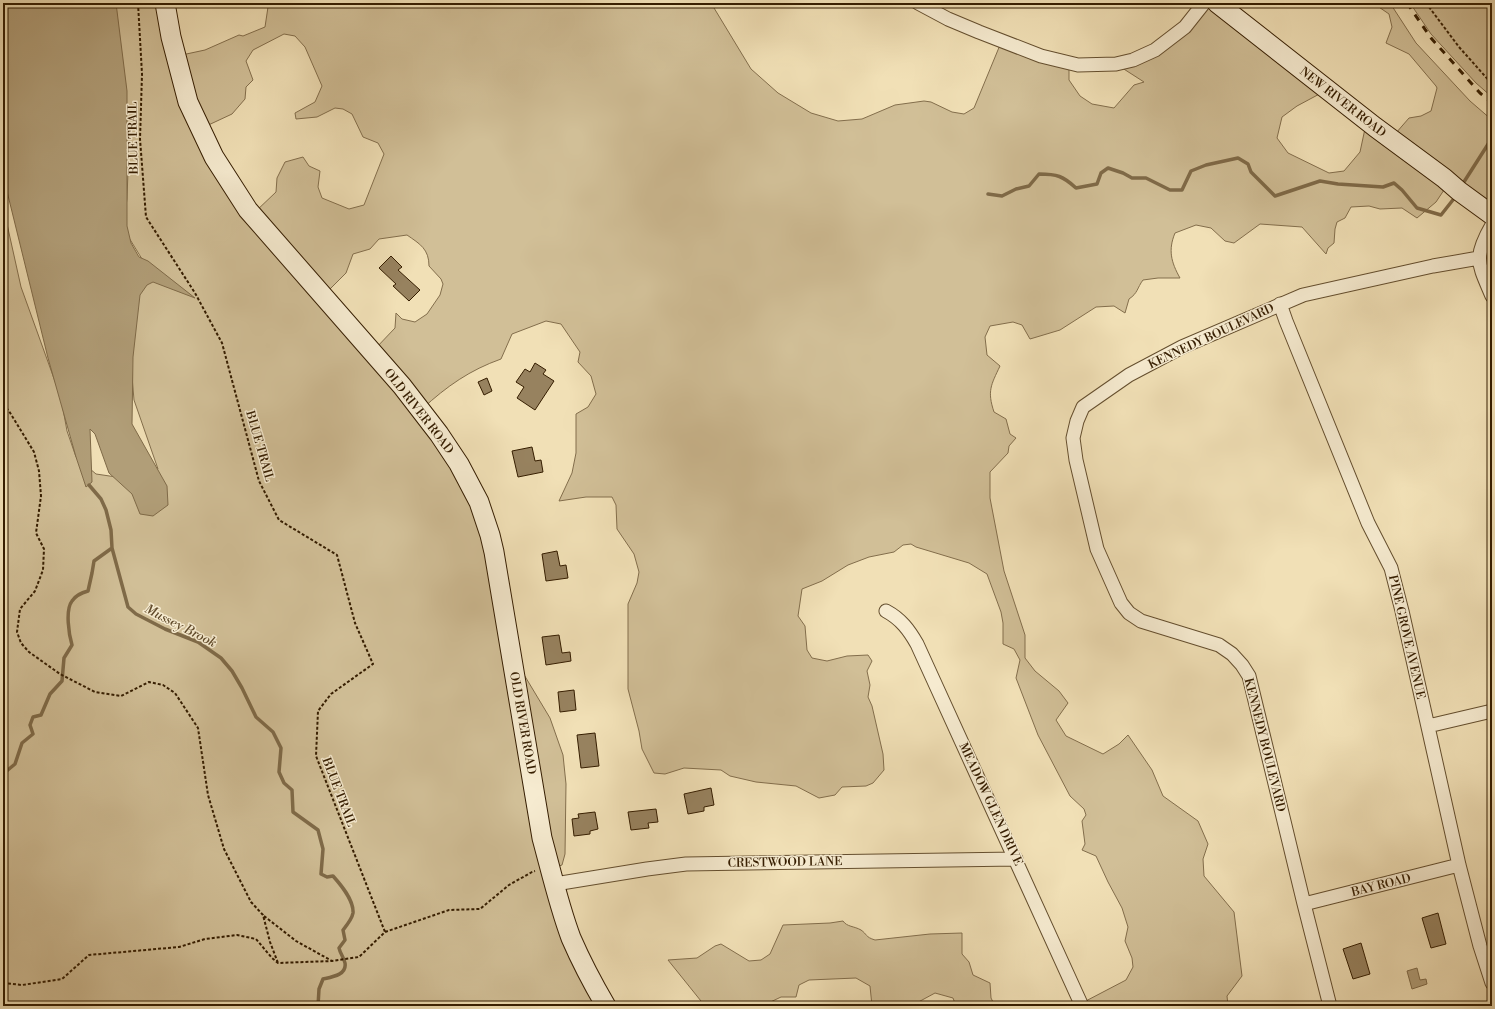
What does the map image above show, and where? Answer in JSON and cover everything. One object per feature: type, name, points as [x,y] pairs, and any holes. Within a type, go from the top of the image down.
[{"type":"main road","name":"OLD RIVER ROAD","points":[[165,3],[170,37],[188,102],[218,163],[248,210],[402,386],[439,434],[459,464],[479,502],[494,552],[541,830],[571,937],[584,966],[606,1006]]},
{"type":"main road","name":"NEW RIVER ROAD","points":[[1217,3],[1300,70],[1492,215]]},
{"type":"street","points":[[918,3],[948,19],[979,32],[1041,56],[1078,65],[1116,64],[1133,60],[1155,50],[1185,27],[1204,3]]},
{"type":"street","points":[[1492,225],[1483,241],[1479,258],[1480,268],[1492,296]]},
{"type":"street","name":"KENNEDY BOULEVARD","points":[[1330,1006],[1249,676],[1232,654],[1219,645],[1141,621],[1129,613],[1121,603],[1097,549],[1076,460],[1073,438],[1076,421],[1083,407],[1129,375],[1182,347],[1280,304],[1303,295],[1433,266],[1479,258]]},
{"type":"street","name":"PINE GROVE AVENUE","points":[[1280,304],[1368,523],[1391,568],[1459,866],[1480,946],[1492,983]]},
{"type":"street","name":"MEADOW GLEN DRIVE","points":[[886,611],[896,616],[905,625],[917,644],[1082,1006]]},
{"type":"street","points":[[1428,726],[1492,711]]},
{"type":"street","name":"CRESTWOOD LANE","points":[[553,877],[686,864],[1016,859]]},
{"type":"street","name":"BAY ROAD","points":[[1304,904],[1459,866]]},
{"type":"path","name":"BLUE TRAIL","points":[[138,3],[142,74],[140,139],[146,217],[195,293],[222,343],[259,481],[279,520],[337,555],[355,623],[373,664],[331,694],[318,711],[316,756],[385,932]]},
{"type":"path","points":[[1426,3],[1460,47],[1492,84]]},
{"type":"path","points":[[3,404],[9,411],[34,452],[39,471],[41,496],[36,533],[44,549],[43,570],[36,591],[20,610],[17,632],[21,643],[29,652],[60,674],[95,692],[121,696],[149,682],[163,685],[175,693],[198,728],[208,795],[224,849],[251,902],[263,915],[296,941],[333,961]]},
{"type":"path","points":[[3,983],[22,985],[62,979],[89,955],[179,946],[206,939],[237,935],[256,939],[278,963],[333,961],[359,957],[385,932],[449,910],[480,909],[509,885],[532,872],[553,877]]},
{"type":"path","points":[[263,915],[270,942],[278,963]]},
{"type":"shaded area","points":[[3,3],[116,3],[127,91],[127,226],[131,243],[139,257],[148,261],[195,298],[153,282],[147,285],[140,295],[133,357],[132,424],[167,486],[168,505],[153,516],[140,514],[132,494],[109,473],[95,434],[90,429],[92,482],[86,487],[76,457],[48,358],[3,175]]},
{"type":"shaded area","points":[[107,3],[164,3],[177,56],[205,50],[239,35],[243,36],[265,27],[268,7],[278,7],[285,3],[711,3],[751,69],[778,93],[811,113],[838,121],[862,119],[895,105],[924,101],[931,102],[952,112],[964,114],[974,108],[1000,45],[1069,66],[1069,80],[1080,96],[1092,104],[1114,108],[1134,85],[1144,82],[1116,64],[1155,50],[1204,3],[1325,91],[1297,106],[1282,117],[1277,138],[1288,153],[1329,173],[1344,171],[1360,152],[1366,124],[1389,141],[1409,118],[1421,116],[1431,111],[1437,88],[1436,86],[1409,54],[1386,43],[1392,27],[1389,14],[1373,3],[1390,3],[1416,43],[1470,101],[1492,120],[1492,217],[1446,187],[1436,202],[1417,218],[1402,208],[1380,209],[1369,206],[1351,207],[1345,218],[1337,222],[1334,243],[1328,248],[1326,254],[1302,227],[1260,224],[1234,243],[1225,241],[1211,228],[1196,225],[1175,233],[1173,239],[1171,250],[1172,256],[1174,267],[1180,278],[1143,280],[1136,292],[1129,299],[1125,313],[1114,306],[1096,307],[1060,330],[1030,339],[1022,325],[1013,322],[990,326],[985,337],[987,355],[1000,366],[994,378],[990,393],[994,412],[1006,419],[1010,434],[1016,438],[1009,446],[1008,453],[990,472],[990,498],[1004,571],[1025,635],[1025,658],[1035,671],[1059,691],[1068,703],[1056,720],[1066,736],[1103,754],[1119,744],[1128,735],[1152,770],[1163,796],[1198,821],[1208,844],[1203,859],[1204,876],[1234,912],[1242,976],[1227,996],[1228,1006],[1079,1006],[1126,980],[1133,967],[1132,958],[1125,941],[1128,927],[1122,908],[1096,856],[1082,850],[1085,844],[1082,821],[1086,815],[1084,809],[1070,796],[1038,735],[1016,678],[1020,660],[1014,649],[1003,644],[1003,623],[1001,612],[987,574],[969,563],[916,547],[911,544],[903,545],[894,552],[869,557],[848,565],[822,581],[802,589],[798,616],[805,626],[807,650],[812,658],[827,661],[847,656],[868,655],[872,661],[867,671],[870,685],[868,697],[872,706],[883,754],[884,770],[873,783],[866,786],[842,787],[835,795],[819,798],[796,786],[756,782],[730,776],[721,770],[684,768],[665,774],[654,773],[642,749],[628,689],[628,604],[637,583],[639,572],[634,554],[617,529],[616,505],[612,497],[586,497],[559,501],[572,473],[576,453],[576,414],[588,407],[596,394],[591,376],[578,362],[580,352],[561,324],[546,321],[512,334],[501,359],[479,368],[459,380],[422,409],[473,495],[520,668],[550,718],[563,755],[566,784],[565,854],[562,865],[550,869],[602,1006],[3,1006],[3,206],[21,287],[61,398],[67,431],[76,457],[96,474],[123,478],[158,469],[134,400],[128,329],[128,304],[150,272],[123,228],[127,199],[128,171],[120,154]],"holes":[[[284,34],[295,36],[305,47],[322,86],[315,102],[295,113],[296,119],[317,117],[335,108],[343,109],[352,114],[363,137],[378,143],[384,154],[364,205],[349,209],[322,198],[318,187],[320,171],[309,166],[303,157],[285,162],[277,178],[276,192],[255,212],[202,128],[232,114],[245,99],[246,87],[253,80],[246,61],[253,50]],[[407,235],[423,248],[429,260],[429,266],[441,279],[443,284],[440,295],[427,314],[415,322],[402,319],[396,313],[395,328],[375,349],[325,294],[346,273],[353,254],[370,249],[379,239]]]},
{"type":"shaded area","points":[[1410,3],[1492,3],[1492,97],[1476,83],[1431,34]]},
{"type":"shaded area","points":[[843,921],[861,930],[868,937],[875,940],[930,934],[962,933],[962,954],[969,962],[973,975],[990,983],[991,998],[995,1006],[956,1006],[953,998],[935,993],[911,1006],[872,1006],[870,986],[856,978],[809,980],[799,985],[796,997],[781,997],[762,1006],[705,1006],[668,960],[697,958],[715,946],[721,944],[749,961],[761,960],[770,954],[783,925]]},
{"type":"shaded area","points":[[1417,968],[1420,980],[1426,979],[1427,984],[1412,989],[1407,971]]},
{"type":"building","points":[[391,256],[402,267],[398,270],[420,290],[409,301],[393,286],[396,284],[379,268]]},
{"type":"building","points":[[535,363],[546,370],[543,374],[554,381],[535,410],[517,398],[524,387],[516,382],[525,369],[530,372]]},
{"type":"building","points":[[487,378],[492,391],[484,395],[478,382]]},
{"type":"building","points":[[532,447],[535,461],[541,460],[543,472],[518,477],[512,451]]},
{"type":"building","points":[[557,551],[560,566],[566,565],[568,578],[546,581],[542,554]]},
{"type":"building","points":[[559,635],[562,653],[570,652],[571,661],[546,665],[542,637]]},
{"type":"building","points":[[574,690],[576,710],[560,712],[558,692]]},
{"type":"building","points":[[595,733],[599,766],[581,768],[577,735]]},
{"type":"building","points":[[711,788],[714,805],[704,807],[704,811],[688,814],[684,794]]},
{"type":"building","points":[[656,809],[658,822],[648,823],[649,828],[631,830],[628,812]]},
{"type":"building","points":[[595,812],[598,829],[590,831],[590,834],[574,836],[572,819],[579,818],[578,814]]},
{"type":"building","points":[[1438,913],[1446,944],[1431,948],[1422,918]]},
{"type":"building","points":[[1361,943],[1370,974],[1353,979],[1343,949]]},
{"type":"waterway","points":[[1462,185],[1492,138]]},
{"type":"waterway","points":[[988,194],[1002,196],[1016,189],[1029,186],[1039,174],[1059,176],[1076,188],[1097,184],[1101,173],[1108,168],[1132,178],[1146,178],[1170,190],[1182,190],[1191,171],[1206,165],[1238,158],[1248,164],[1251,172],[1275,196],[1320,181],[1338,184],[1383,187],[1394,183],[1417,208],[1441,215],[1456,196]]},
{"type":"waterway","name":"Mussey Brook","points":[[89,485],[101,499],[106,510],[111,530],[112,548],[128,607],[136,614],[165,629],[198,642],[221,658],[232,671],[256,717],[273,732],[281,748],[279,772],[284,783],[292,790],[293,812],[318,830],[323,849],[321,874],[327,877],[333,876],[349,898],[353,908],[353,913],[343,930],[345,940],[339,948],[345,963],[345,967],[344,970],[338,975],[323,979],[319,989],[318,1006]]},
{"type":"waterway","points":[[3,774],[15,764],[22,743],[33,734],[30,725],[33,717],[41,715],[50,694],[62,681],[64,658],[72,645],[68,623],[70,605],[77,596],[88,591],[94,561],[112,548]]},
{"type":"railway","points":[[1407,3],[1431,38],[1480,93],[1492,103]]}]
